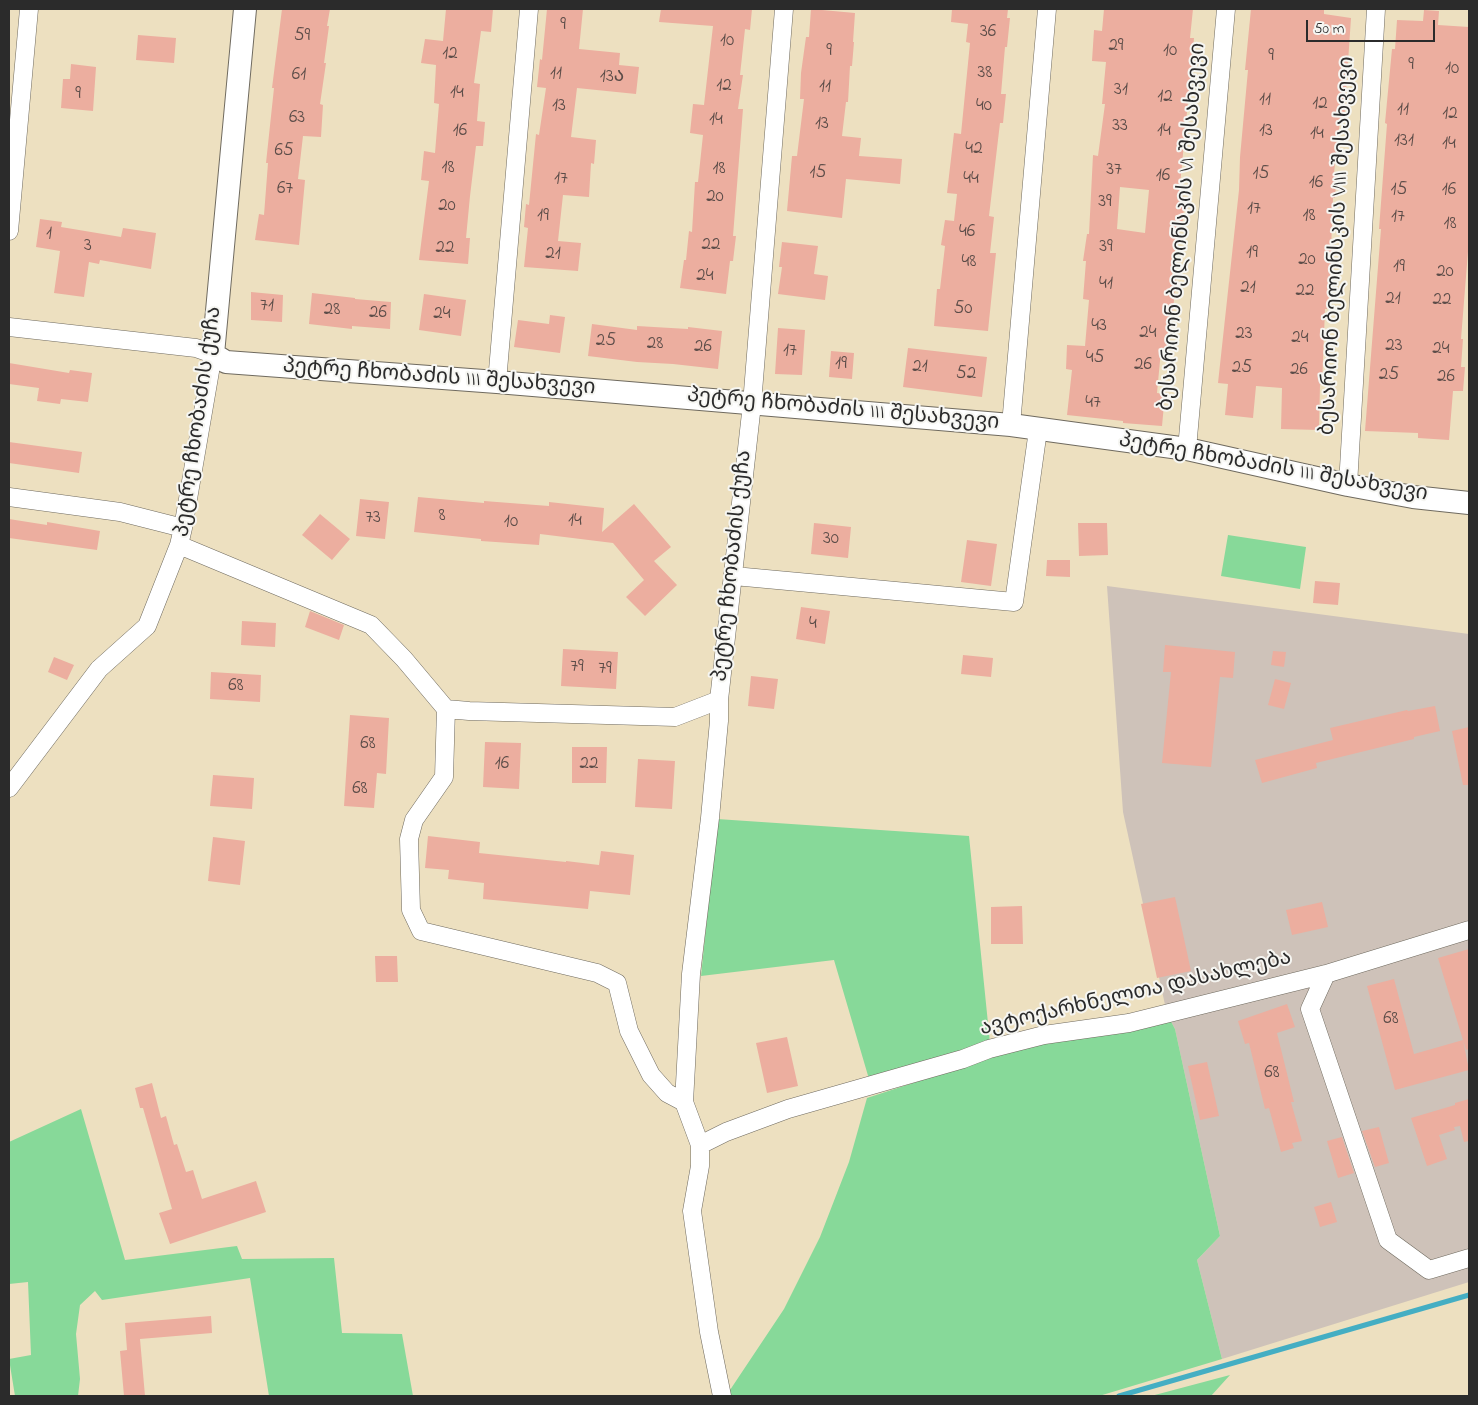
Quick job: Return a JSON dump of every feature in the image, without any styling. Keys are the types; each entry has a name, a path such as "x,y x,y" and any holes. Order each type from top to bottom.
{"street":[{"path":"9,231 29,9"},
{"name":"პეტრე ჩხობაძის ქუჩა","path":"245,9 213,354 181,536 370,625 404,659 446,709 676,717 719,700 752,404 784,9"},
{"path":"497,382 529,9"},
{"path":"1010,426 1047,9"},
{"name":"ბესარიონ ბელინსკის VI შესახვევი","path":"1187,449 1226,9"},
{"name":"ბესარიონ ბელინსკის VIII შესახვევი","path":"1348,485 1376,9"},
{"path":"9,327 196,348 213,354"},
{"name":"პეტრე ჩხობაძის III შესახვევი","path":"213,354 226,362 497,382 1010,426 1187,449 1348,485 1413,497 1469,503"},
{"path":"734,576 1014,602 1038,430"},
{"path":"9,497 120,512 181,536 147,626 99,669 9,788"},
{"path":"719,700 712,798 692,974 684,1102 700,1145 700,1166 692,1211 709,1332 722,1396"},
{"path":"446,709 444,777 414,820 409,839 411,910 421,931 596,973 617,982 629,1031 652,1075 667,1092 684,1102"},
{"name":"ავტოქარხნელთა დასახლება","path":"700,1145 726,1132 788,1109 963,1059 989,1049 1044,1034 1129,1023 1326,974 1469,930"},
{"path":"1326,974 1310,1009 1388,1240 1429,1270 1469,1258"}],"shaded area":[{"path":"1107,586 1469,634 1469,1282 1222,1359 1197,1260 1220,1236 1175,1029 1167,1014 1123,812"}],"green space":[{"path":"1228,535 1306,547 1300,589 1221,576"},
{"path":"717,819 969,836 990,1043 869,1079 834,960 701,976"},
{"path":"1167,1014 1175,1029 1220,1236 1197,1260 1222,1359 1099,1396 726,1396 784,1309 820,1237 849,1162 867,1098 974,1063 994,1054"},
{"path":"81,1109 125,1260 237,1246 242,1259 334,1258 342,1333 402,1334 413,1396 269,1396 250,1278 102,1300 95,1291 80,1305 76,1334 80,1379 78,1396 15,1396 9,1359 31,1355 28,1282 9,1284 9,1142"},
{"path":"1230,1375 1211,1396 1151,1396"}],"building":[{"path":"282,9 330,9 324,63 326,63 320,104 323,105 321,137 303,136 298,179 305,180 299,245 255,240 259,214 264,215 268,163 266,163 274,88 272,88"},
{"path":"446,9 493,9 491,32 481,31 474,83 480,84 477,121 485,122 483,146 476,146 470,196 466,238 470,238 468,264 419,260 429,181 421,180 424,151 435,153 439,104 434,103 436,65 421,63 425,39 443,41"},
{"path":"547,9 583,9 579,49 620,53 619,65 639,67 636,94 577,88 571,137 596,140 594,164 591,163 589,197 563,195 558,241 581,243 578,271 524,267 528,228 524,227 526,204 529,205 536,134 539,135 546,88 537,87 540,59 542,60"},
{"path":"661,9 752,9 750,30 745,29 740,75 743,75 738,109 743,109 733,236 736,236 733,261 730,261 726,294 680,288 684,260 686,260 689,231 692,232 695,182 698,182 703,135 690,133 693,104 704,105 713,26 659,22"},
{"path":"811,9 855,13 852,66 850,66 848,102 846,102 842,136 861,138 859,156 902,159 900,184 846,179 842,218 787,211 792,156 797,156 804,99 800,99 801,73 806,37 809,37"},
{"path":"952,9 1008,9 1007,18 1010,18 1007,47 1005,47 1001,94 1006,94 1003,123 1000,123 989,216 994,217 990,253 996,253 988,331 934,326 937,289 940,289 945,246 941,245 945,220 954,221 957,194 947,193 954,133 961,134 970,43 966,42 968,24 951,22"},
{"path":"1104,9 1193,9 1190,38 1194,38 1179,196 1185,197 1182,228 1178,227 1172,276 1176,277 1173,311 1170,311 1167,350 1161,350 1157,393 1165,394 1162,426 1123,423 1123,421 1067,415 1072,370 1066,369 1067,345 1085,346 1089,300 1083,299 1086,261 1083,261 1087,234 1089,234 1093,155 1098,156 1105,104 1102,104 1106,62 1092,61 1094,30 1102,31","holes":["1120,187 1149,190 1145,233 1117,229"]},
{"path":"1251,9 1324,9 1324,14 1351,18 1344,122 1340,121 1334,173 1337,173 1335,198 1333,198 1328,309 1325,309 1319,430 1281,429 1282,388 1256,386 1253,418 1225,415 1228,384 1218,383 1239,190 1248,70 1245,70"},
{"path":"1424,10 1439,11 1438,25 1469,27 1469,239 1461,339 1463,339 1461,367 1465,367 1463,391 1453,391 1449,440 1418,438 1418,433 1365,431 1381,229 1379,229 1387,124 1385,123 1392,49 1395,49 1397,20 1423,21"},
{"path":"138,35 176,38 174,63 136,60"},
{"path":"71,64 96,67 93,111 61,108 63,79 70,79"},
{"path":"40,219 62,222 61,227 121,237 123,228 156,233 151,269 100,260 99,264 89,262 84,297 54,293 60,251 36,247"},
{"path":"782,242 818,246 814,274 828,276 825,300 778,294 782,267 779,267"},
{"path":"251,292 283,295 282,322 251,320"},
{"path":"312,293 391,302 390,329 352,326 352,329 309,324"},
{"path":"424,294 466,300 461,336 419,330"},
{"path":"550,315 565,317 560,353 514,347 518,320 549,324"},
{"path":"592,324 637,330 637,326 688,329 688,327 722,331 718,369 588,356"},
{"path":"778,328 805,330 802,375 775,374"},
{"path":"908,348 987,357 982,397 903,387"},
{"path":"831,351 854,353 852,379 829,377"},
{"path":"9,363 69,373 70,370 92,373 88,402 61,399 60,404 37,401 39,388 9,384"},
{"path":"9,442 82,452 79,473 9,463"},
{"path":"418,497 549,506 549,502 604,508 602,532 634,504 671,547 654,561 677,585 645,616 626,597 644,580 613,543 540,534 539,545 481,541 481,539 414,532"},
{"path":"360,499 389,502 385,539 356,536"},
{"path":"320,514 350,539 332,560 302,535"},
{"path":"9,519 47,525 47,522 100,531 97,550 9,538"},
{"path":"814,523 851,527 848,558 811,554"},
{"path":"1078,523 1107,523 1108,555 1079,556"},
{"path":"967,540 997,544 991,586 961,582"},
{"path":"1047,560 1070,560 1070,577 1046,576"},
{"path":"1315,581 1340,583 1338,605 1313,603"},
{"path":"801,607 830,611 825,644 796,639"},
{"path":"310,611 344,625 339,640 305,627"},
{"path":"242,621 276,623 275,647 241,645"},
{"path":"1165,645 1235,652 1233,678 1220,677 1211,767 1162,763 1171,672 1163,672"},
{"path":"563,649 618,652 616,689 561,686"},
{"path":"1273,651 1286,652 1284,667 1271,665"},
{"path":"963,655 993,658 991,677 961,674"},
{"path":"54,657 74,665 67,680 48,672"},
{"path":"211,672 261,675 260,702 210,699"},
{"path":"751,676 778,679 774,709 748,706"},
{"path":"1275,679 1291,683 1284,709 1268,705"},
{"path":"1435,706 1440,731 1316,763 1317,768 1262,783 1255,760 1333,740 1330,728 1407,710"},
{"path":"350,715 389,718 386,774 377,773 374,808 344,806"},
{"path":"1469,727 1469,785 1463,785 1452,731"},
{"path":"485,742 521,743 519,789 483,787"},
{"path":"572,747 607,747 606,783 572,783"},
{"path":"638,759 675,761 672,809 635,807"},
{"path":"213,775 254,778 252,809 210,806"},
{"path":"428,836 480,842 479,853 566,862 599,865 601,851 634,855 630,895 590,891 588,909 483,899 484,883 448,879 449,870 425,868"},
{"path":"213,837 245,841 240,885 208,881"},
{"path":"1175,897 1191,971 1157,978 1141,904"},
{"path":"1322,902 1328,927 1292,935 1286,910"},
{"path":"1022,906 1023,944 991,944 991,907"},
{"path":"1469,949 1469,1049 1466,1050 1438,958"},
{"path":"375,956 397,956 398,982 376,982"},
{"path":"1394,979 1414,1054 1463,1040 1469,1070 1395,1090 1367,986"},
{"path":"1287,1004 1295,1027 1277,1033 1294,1102 1291,1102 1302,1141 1292,1143 1294,1148 1281,1152 1269,1108 1265,1109 1249,1043 1245,1044 1238,1021"},
{"path":"787,1037 798,1086 767,1093 756,1043"},
{"path":"1207,1062 1219,1116 1200,1120 1188,1066"},
{"path":"152,1083 161,1118 166,1116 174,1145 177,1144 186,1172 193,1170 202,1199 256,1181 266,1212 170,1244 159,1213 172,1209 143,1108 140,1108 135,1088"},
{"path":"1469,1099 1469,1141 1464,1142 1460,1126 1454,1127 1455,1130 1439,1135 1447,1159 1427,1166 1411,1118"},
{"path":"1379,1127 1389,1163 1375,1167 1362,1131"},
{"path":"1342,1137 1354,1173 1338,1178 1327,1141"},
{"path":"1331,1202 1337,1222 1320,1227 1314,1207"},
{"path":"211,1316 212,1333 140,1339 145,1396 124,1396 120,1351 127,1350 125,1323"}],"waterway":[{"path":"1119,1396 1469,1295"}]}
